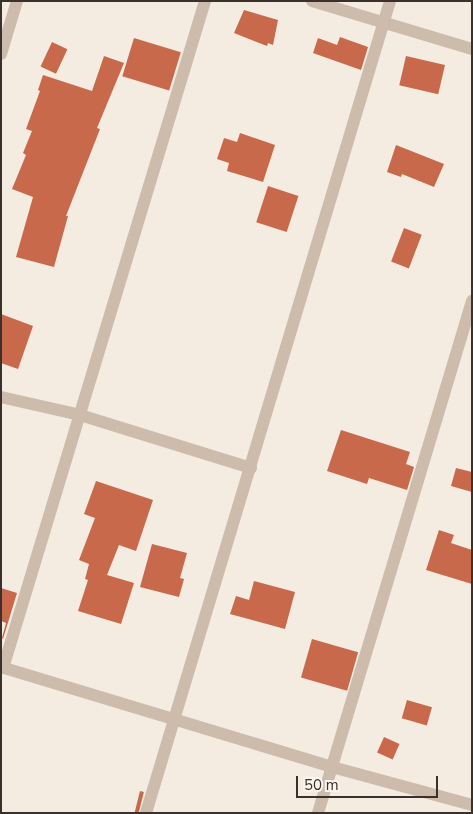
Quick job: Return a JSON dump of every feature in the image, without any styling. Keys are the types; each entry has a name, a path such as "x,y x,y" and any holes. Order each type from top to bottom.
{"street":[{"path":"1,54 17,1"},
{"path":"205,1 2,667 332,767 472,805"},
{"path":"312,1 472,49"},
{"path":"146,813 390,1"},
{"path":"318,813 472,301"},
{"path":"1,396 80,415 251,468"}],"building":[{"path":"244,10 278,20 273,45 268,43 267,46 234,33"},
{"path":"340,37 368,47 361,70 313,53 318,38 337,45"},
{"path":"134,38 181,52 169,91 122,76"},
{"path":"52,42 67,49 56,74 41,66"},
{"path":"104,56 124,63 97,128 100,129 66,216 68,216 54,267 16,257 33,197 12,189 26,155 23,153 32,131 26,129 40,91 38,90 43,75 92,91"},
{"path":"406,56 445,65 438,94 399,85"},
{"path":"240,133 275,145 263,182 227,171 229,163 217,159 224,138 237,142"},
{"path":"396,145 444,164 434,187 402,174 401,177 387,172"},
{"path":"268,186 298,196 287,232 256,222"},
{"path":"404,228 422,235 409,268 391,262"},
{"path":"1,314 33,326 18,369 1,363"},
{"path":"341,430 410,452 406,464 414,467 407,490 369,478 367,484 327,471"},
{"path":"456,468 472,472 472,492 451,486"},
{"path":"96,481 153,500 136,551 119,545 107,575 134,583 121,624 78,611 88,580 85,579 89,564 79,560 95,518 84,514"},
{"path":"439,530 454,535 451,543 472,550 472,584 426,570"},
{"path":"152,544 187,553 180,578 184,579 179,597 140,587"},
{"path":"254,581 295,592 285,629 230,614 236,596 249,600"},
{"path":"1,588 17,593 3,639 6,623 1,621"},
{"path":"312,639 358,652 347,691 301,677"},
{"path":"407,700 432,707 427,725 402,718"},
{"path":"384,737 400,744 393,759 377,753"},
{"path":"140,791 144,792 139,813 135,813"}]}
